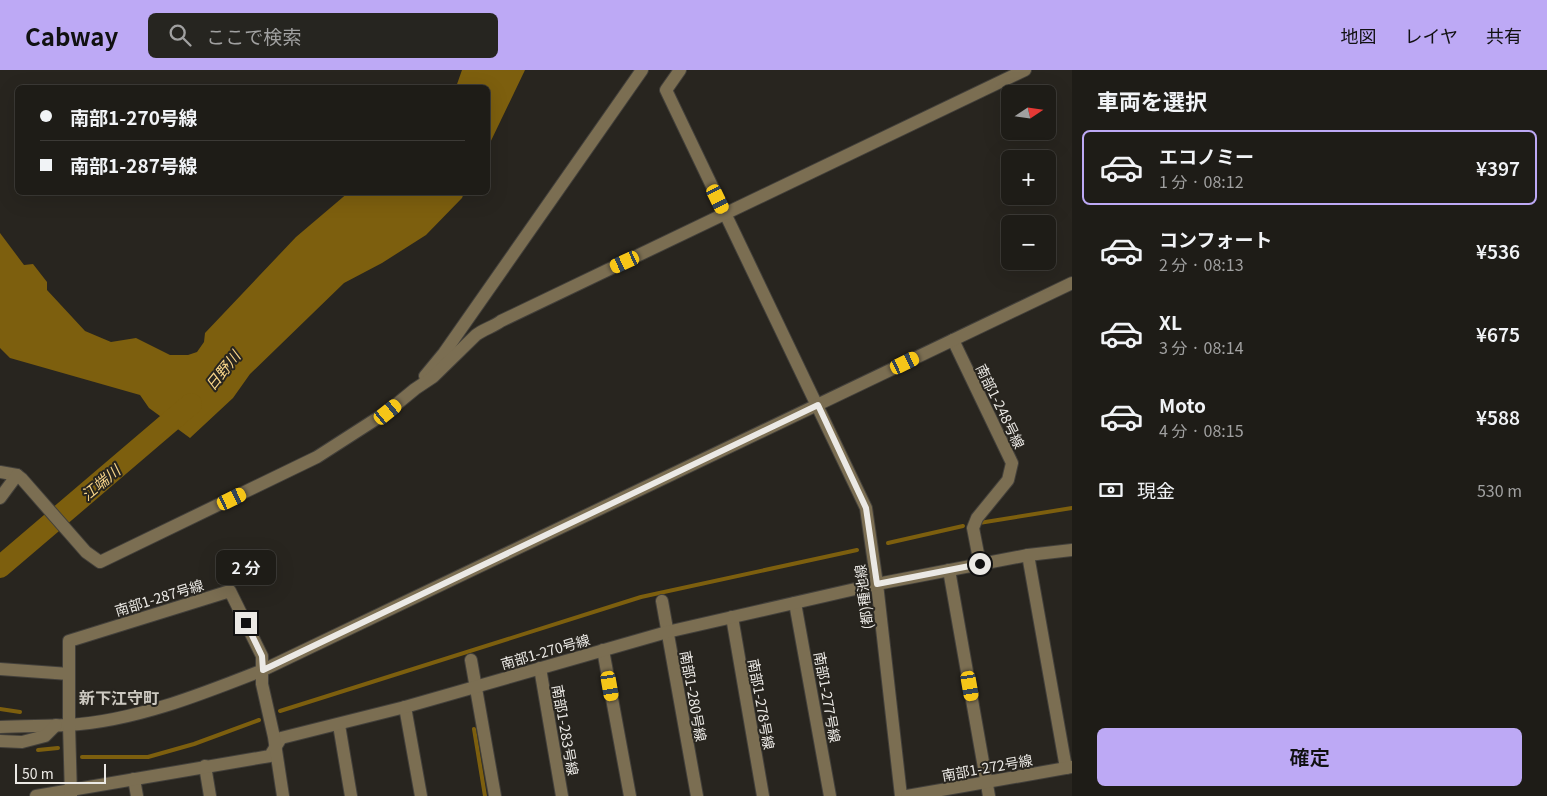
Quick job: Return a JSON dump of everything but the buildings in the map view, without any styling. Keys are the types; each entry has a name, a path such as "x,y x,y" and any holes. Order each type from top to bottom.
{"street":[{"path":"415,389 444,352 642,70"},
{"name":"(都)種池線","path":"680,70 666,90 866,508 877,584 901,796"},
{"path":"0,472 16,475 86,552 100,562 317,457 388,412 415,389 434,378 476,335 484,330 1025,70"},
{"path":"0,727 69,725 120,717 166,706 212,691 263,670 1072,283"},
{"name":"南部1-248号線","path":"953,340 1012,463 1008,480 977,518 972,528 980,564"},
{"path":"0,498 16,475"},
{"name":"南部1-270号線","path":"36,796 71,793 134,779 270,756 281,738 405,707 668,632 877,584 1028,555 1072,550"},
{"path":"1028,555 1069,768"},
{"path":"949,570 989,796"},
{"name":"南部1-287号線","path":"71,793 69,641 230,591 262,656 262,684 283,796"},
{"name":"南部1-280号線","path":"662,601 696,796"},
{"name":"南部1-277号線","path":"795,603 830,796"},
{"name":"南部1-278号線","path":"732,617 763,796"},
{"path":"603,650 630,796"},
{"path":"471,660 495,796"},
{"name":"南部1-283号線","path":"540,668 562,796"},
{"path":"0,669 68,674"},
{"path":"405,707 421,796"},
{"path":"0,741 22,742 45,736 56,725"},
{"path":"339,725 351,796"},
{"path":"205,766 210,796"},
{"name":"南部1-272号線","path":"907,796 1069,768"},
{"path":"134,779 137,796"}],"water":[{"path":"462,70 525,70 490,143 490,85 457,85"},
{"name":"日野川","path":"345,195 463,195 426,235 382,263 344,283 250,374 233,398 190,438 149,408 140,395 10,358 0,348 0,233 24,265 33,264 47,282 47,290 85,331 111,342 136,338 170,355 188,355 197,352 204,342 205,333 296,237"}],"waterway":[{"name":"江端川","path":"0,567 191,404"},
{"path":"979,523 1072,508"},
{"path":"888,543 963,526"},
{"path":"280,711 641,597 857,550"},
{"path":"0,709 20,712"},
{"path":"82,757 148,757 194,744 259,720"},
{"path":"474,729 485,796"},
{"path":"38,750 58,748"}],"district":[{"name":"新下江守町","path":"119,697"}],"route":[{"path":"246,623 262,656 263,670 818,405 866,508 877,584 980,564"}]}
